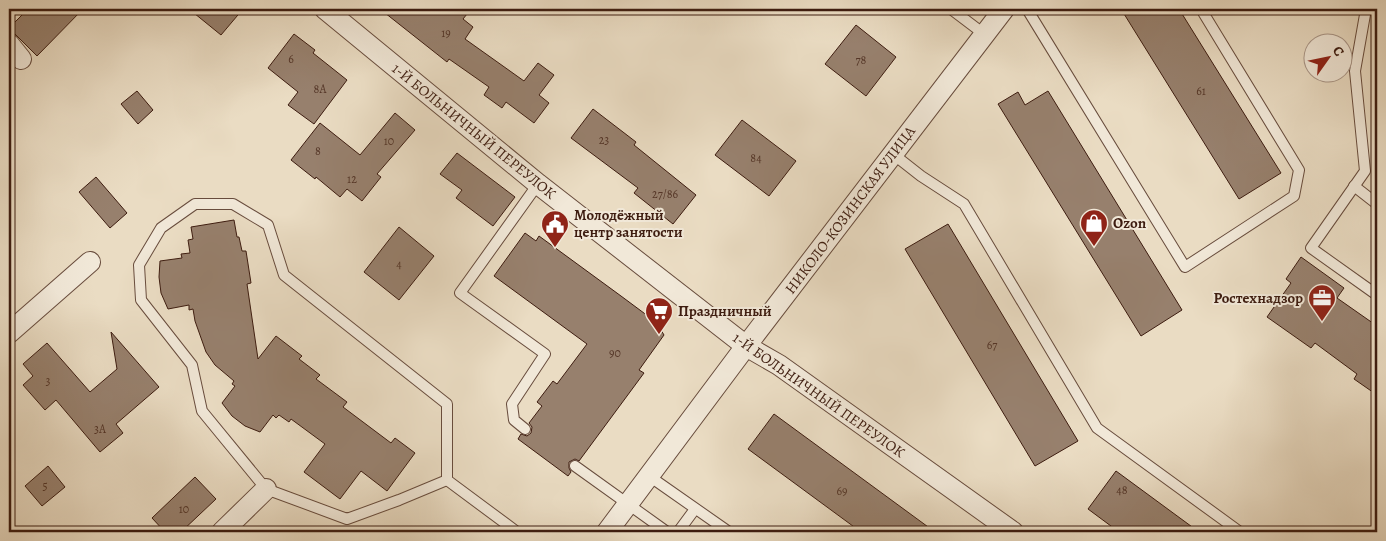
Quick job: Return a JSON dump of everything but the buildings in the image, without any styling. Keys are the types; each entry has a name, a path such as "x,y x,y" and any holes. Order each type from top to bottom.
{"street":[{"name":"1-Й БОЛЬНИЧНЫЙ ПЕРЕУЛОК","path":"325,9 538,184 746,346 779,366 1013,532"},
{"name":"НИКОЛО-КОЗИНСКАЯ УЛИЦА","path":"607,532 746,346 1004,9"},
{"path":"9,44 21,59"},
{"path":"9,333 90,262"},
{"path":"222,532 266,489"}],"lane":[{"path":"951,9 984,34"},
{"path":"1027,9 1185,267 1294,196 1299,170 1201,9"},
{"path":"1366,9 1355,71 1365,171 1311,248 1377,295"},
{"path":"893,154 921,176 964,204 1097,428 1240,532"},
{"path":"525,429 514,420 512,404 545,354 460,293 538,184"},
{"path":"1354,186 1377,204"},
{"path":"195,204 233,204 268,225 284,275 447,404 447,480 346,519 266,489 202,411 192,365 141,300 139,265 161,228 195,204"},
{"path":"575,466 667,532"},
{"path":"649,476 729,532"},
{"path":"447,480 517,532"},
{"path":"678,532 695,509"}],"place":[{"name":"Ozon","path":"1094,247"},
{"name":"Молодёжный центр занятости","path":"555,248"},
{"name":"Ростехнадзор","path":"1322,322"},
{"name":"Праздничный","path":"659,335"}]}
